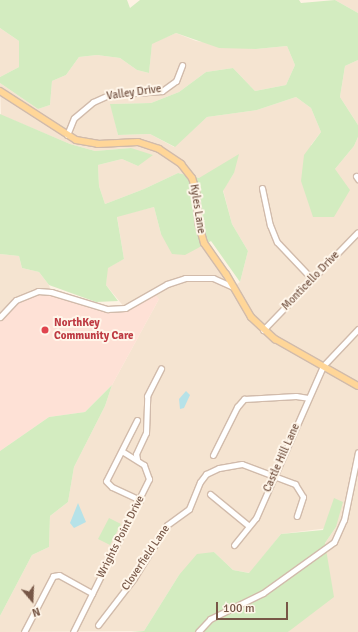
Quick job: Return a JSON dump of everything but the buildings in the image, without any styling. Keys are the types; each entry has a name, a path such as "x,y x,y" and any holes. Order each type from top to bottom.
{"main road":[{"name":"Kyles Lane","path":"0,91 67,135 86,143 142,143 158,149 181,164 192,178 196,190 198,222 204,243 249,314 263,330 358,386"}],"street":[{"name":"Valley Drive","path":"67,135 74,118 93,102 109,95 162,91 176,81 182,65"},
{"path":"262,188 270,225 277,242 312,279"},
{"name":"Monticello Drive","path":"263,330 358,232"},
{"path":"0,316 16,300 38,291 51,292 107,309 125,308 167,284 185,278 213,278 233,287"},
{"name":"Castle Hill Lane","path":"234,545 256,518 323,366 358,329"},
{"path":"137,459 138,450 146,433 147,396 161,368"},
{"path":"213,455 237,407 244,399 296,396 308,398"},
{"path":"137,420 106,480 112,487 140,500"},
{"name":"Wrights Point Drive","path":"73,632 140,500 149,479 146,469 137,459 122,451"},
{"path":"198,632 210,619 263,593 334,542 344,520 358,452"},
{"name":"Cloverfield Lane","path":"98,625 134,578 167,525 189,509 200,482 206,474 219,468 242,464 274,475 300,489 303,496 297,516"},
{"path":"210,494 249,526"},
{"path":"24,632 53,576 59,576 92,593"}],"shaded area":[{"path":"335,0 358,0 358,13"},
{"path":"0,28 19,41 19,67 0,77"},
{"path":"176,33 196,41 256,49 287,46 295,65 286,85 255,91 233,68 206,72 179,92 151,103 111,104 118,135 150,134 174,147 207,117 257,110 296,97 311,108 321,132 311,145 335,169 354,146 358,137 358,632 288,632 297,623 327,561 325,543 336,527 281,534 250,573 233,570 214,552 179,575 144,631 0,632 0,616 32,555 49,547 50,516 68,502 74,467 105,406 112,385 159,299 125,308 106,285 107,268 124,259 117,216 154,207 161,234 204,243 233,287 240,282 248,251 232,224 223,190 234,173 199,178 178,173 144,189 105,204 99,186 98,165 122,159 138,166 131,148 95,151 70,144 1,115 0,83 38,109 50,105 52,81 66,75 79,57 97,55 120,58 137,70 149,73 152,43"},
{"path":"358,60 358,125 340,97 345,66"},
{"path":"0,254 19,256 22,268 39,272 49,285 51,292 0,317"},
{"path":"43,291 98,307 125,308 152,291 159,299 112,385 85,412 49,417 0,451 0,317 16,300"}],"green space":[{"path":"0,0 127,0 130,8 140,0 299,0 301,3 335,0 358,13 358,60 345,66 340,97 358,125 358,137 354,146 335,169 350,190 334,217 313,217 301,181 304,155 321,132 311,108 296,97 257,110 207,117 175,147 150,134 118,135 110,104 151,103 179,92 206,72 233,68 255,91 286,85 295,65 287,46 256,49 219,48 176,33 152,44 149,73 137,70 120,58 97,55 79,57 66,75 52,81 50,105 38,109 0,83 0,77 19,67 19,41 0,28"},
{"path":"0,114 70,144 95,151 131,148 153,155 138,166 122,159 98,165 99,186 105,204 144,189 178,173 199,178 239,154 234,173 223,191 232,224 248,251 240,282 211,241 185,255 172,254 161,234 154,207 117,217 124,259 108,268 106,285 118,301 96,302 49,285 39,272 22,268 19,256 0,254"},
{"path":"112,385 105,406 74,467 68,502 50,516 49,547 32,555 0,616 0,451 49,417 85,412"},
{"path":"334,498 343,502 336,527 325,543 334,597 288,632 131,632 144,631 179,575 197,554 214,552 233,570 249,573 281,534 323,530"},
{"path":"109,518 121,524 110,545 98,539"}],"water":[{"path":"186,391 190,395 184,408 180,409 179,399"},
{"path":"78,503 86,522 74,528 70,523"}],"place":[{"name":"NorthKey Community Care","path":"45,330"}]}
